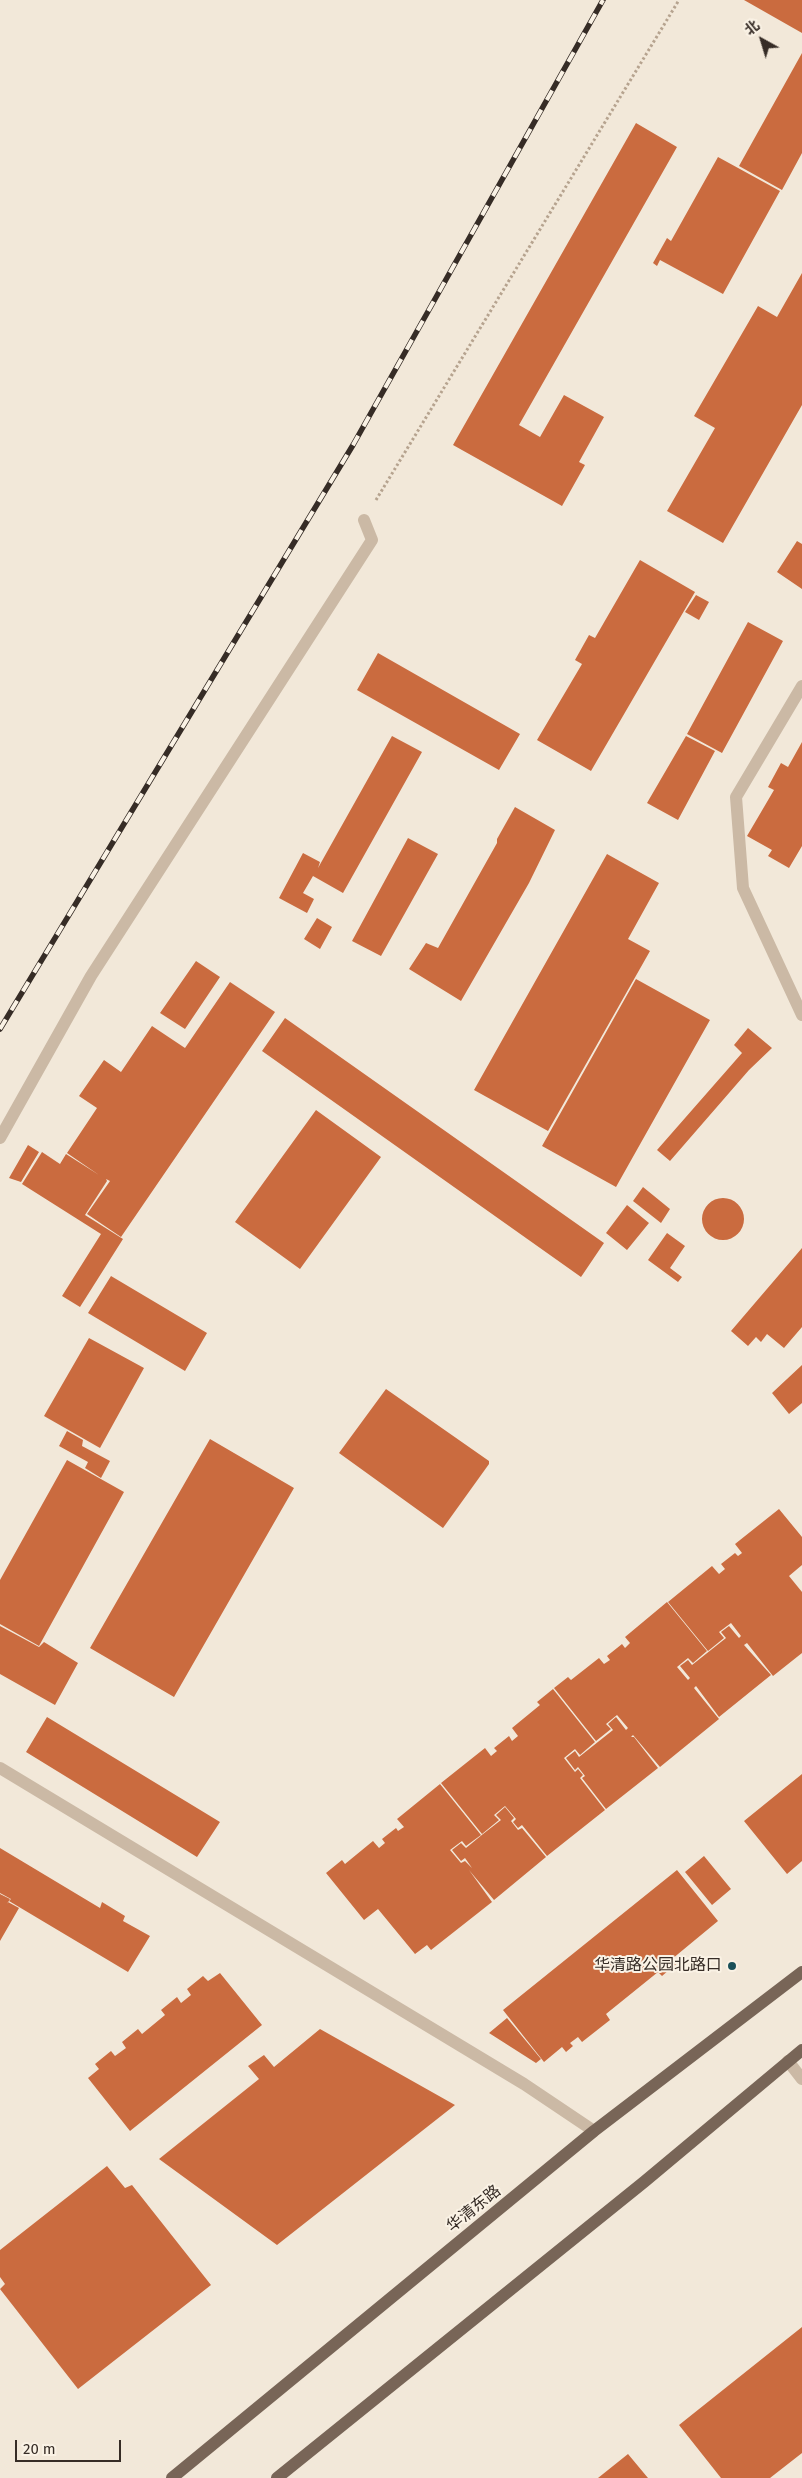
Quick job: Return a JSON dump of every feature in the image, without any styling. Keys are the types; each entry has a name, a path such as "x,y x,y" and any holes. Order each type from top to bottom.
{"main road":[{"name":"华清东路","path":"172,2478 594,2131 802,1972"},
{"path":"277,2478 644,2182 802,2050"}],"street":[{"path":"0,1138 91,976 372,540 364,520"},
{"path":"802,686 736,797 743,888 802,1014"},
{"path":"0,1768 516,2079 594,2131"},
{"path":"788,2061 802,2079"}],"path":[{"path":"364,520 679,0"}],"building":[{"path":"744,0 802,0 802,33"},
{"path":"802,53 802,153 782,190 739,166"},
{"path":"636,123 677,147 519,425 540,437 564,395 604,417 579,462 585,465 562,506 453,445"},
{"path":"718,157 780,191 723,294 660,260 657,266 653,263 667,238 671,241"},
{"path":"802,273 802,405 723,543 667,511 715,428 694,416 758,306 777,317"},
{"path":"797,541 802,544 802,589 777,572"},
{"path":"640,560 695,592 591,771 537,740 582,664 575,660 589,635 595,638"},
{"path":"696,595 709,602 699,620 685,612"},
{"path":"748,622 783,641 722,753 687,734"},
{"path":"378,653 520,734 499,770 357,690"},
{"path":"392,736 422,752 343,893 313,876 303,893 314,899 307,913 279,898 303,853 320,862 318,868"},
{"path":"686,736 715,751 678,820 647,803"},
{"path":"802,742 802,846 789,868 768,856 772,850 747,836 774,790 768,787 781,763 788,767"},
{"path":"515,807 555,830 529,883 461,1001 409,969 426,943 438,948"},
{"path":"408,838 438,854 381,956 352,941"},
{"path":"607,854 659,883 628,939 650,951 548,1131 474,1090"},
{"path":"317,918 332,927 320,949 304,939"},
{"path":"196,961 220,977 185,1029 160,1013"},
{"path":"636,979 710,1020 616,1187 542,1146"},
{"path":"230,982 275,1012 121,1237 87,1214 110,1181 106,1179 107,1181 85,1215 123,1239 80,1307 62,1296 101,1234 22,1184 42,1152 60,1164 66,1154 99,1175 67,1153 97,1108 79,1096 104,1060 121,1072 152,1026 185,1048"},
{"path":"285,1018 604,1243 581,1277 262,1051"},
{"path":"748,1028 772,1048 749,1070 670,1161 657,1150 742,1053 734,1045"},
{"path":"316,1110 381,1157 300,1269 235,1222"},
{"path":"28,1145 39,1152 21,1182 9,1178"},
{"path":"643,1187 670,1209 661,1223 633,1201"},
{"path":"719,1198 727,1198 738,1204 744,1219 738,1234 727,1240 719,1240 708,1234 702,1223 702,1215 708,1204"},
{"path":"627,1205 649,1223 627,1250 606,1233"},
{"path":"667,1233 685,1246 670,1268 682,1277 678,1282 648,1260"},
{"path":"802,1248 802,1327 784,1348 767,1334 761,1342 756,1337 748,1346 731,1331"},
{"path":"111,1276 207,1333 185,1371 88,1313"},
{"path":"89,1338 144,1368 100,1448 44,1416"},
{"path":"802,1365 802,1403 789,1414 772,1393"},
{"path":"386,1389 489,1461 489,1464 443,1528 339,1453"},
{"path":"67,1431 83,1440 82,1446 110,1461 101,1478 85,1468 88,1462 59,1446"},
{"path":"210,1439 294,1488 174,1697 90,1648"},
{"path":"67,1460 124,1492 39,1646 0,1624 0,1580"},
{"path":"779,1509 802,1537 802,1565 789,1576 802,1592 802,1653 773,1676 747,1643 744,1645 771,1675 719,1717 696,1686 694,1688 719,1719 660,1767 633,1735 631,1737 634,1737 658,1768 606,1809 582,1778 585,1776 578,1767 575,1770 566,1758 575,1751 579,1757 613,1730 608,1724 616,1717 626,1730 628,1728 617,1715 606,1724 611,1729 596,1741 554,1688 568,1677 571,1680 599,1658 604,1664 610,1660 607,1656 622,1644 625,1648 630,1643 625,1637 667,1602 707,1651 693,1663 688,1658 677,1667 688,1680 690,1678 680,1666 688,1660 692,1665 726,1638 721,1632 729,1626 739,1638 741,1636 731,1623 719,1632 724,1638 708,1651 668,1602 712,1566 719,1574 725,1569 721,1564 735,1553 738,1556 742,1553 735,1544"},
{"path":"0,1626 39,1647 44,1642 78,1663 55,1705 0,1674"},
{"path":"553,1689 595,1742 580,1755 575,1749 564,1758 575,1772 578,1769 583,1775 580,1778 605,1810 547,1856 522,1825 518,1828 513,1822 516,1819 505,1806 494,1815 499,1820 482,1834 441,1783 485,1748 491,1756 497,1751 494,1748 509,1736 512,1741 518,1736 512,1728 540,1705 537,1702"},
{"path":"47,1717 220,1822 197,1857 26,1752"},
{"path":"802,1774 802,1861 787,1874 744,1821"},
{"path":"440,1784 481,1835 466,1846 462,1841 450,1850 461,1863 465,1861 472,1868 465,1858 461,1861 452,1850 461,1843 466,1848 501,1820 496,1815 505,1807 514,1818 511,1821 518,1830 522,1828 546,1857 494,1900 469,1870 492,1902 431,1950 427,1945 415,1954 378,1909 364,1920 326,1873 342,1860 345,1864 373,1841 379,1848 385,1843 382,1839 396,1828 398,1831 404,1827 397,1819"},
{"path":"0,1848 100,1908 102,1902 125,1916 123,1921 150,1936 128,1972 9,1901 11,1899 0,1893"},
{"path":"704,1856 731,1889 712,1905 685,1872"},
{"path":"677,1870 718,1921 672,1959 676,1964 662,1976 658,1972 606,2014 610,2020 582,2042 578,2037 570,2043 573,2046 566,2052 562,2047 544,2062 503,2010"},
{"path":"0,1894 10,1899 8,1902 19,1908 0,1941"},
{"path":"220,1973 262,2025 130,2131 88,2078 99,2069 95,2064 111,2051 115,2056 126,2048 122,2042 138,2029 142,2034 165,2015 161,2010 177,1997 181,2003 191,1995 187,1989 203,1976 208,1981"},
{"path":"507,2018 541,2059 536,2063 489,2033"},
{"path":"320,2029 455,2105 277,2245 159,2159 259,2079 248,2066 264,2055 274,2067"},
{"path":"107,2166 125,2188 132,2185 211,2285 78,2389 0,2289 5,2284 0,2277 0,2250"},
{"path":"802,2327 802,2453 770,2478 721,2478 679,2425"},
{"path":"628,2454 648,2478 598,2478"}],"railway":[{"path":"0,1029 353,445 603,0"}],"place":[{"name":"华清路公园北路口","path":"732,1966"}]}
